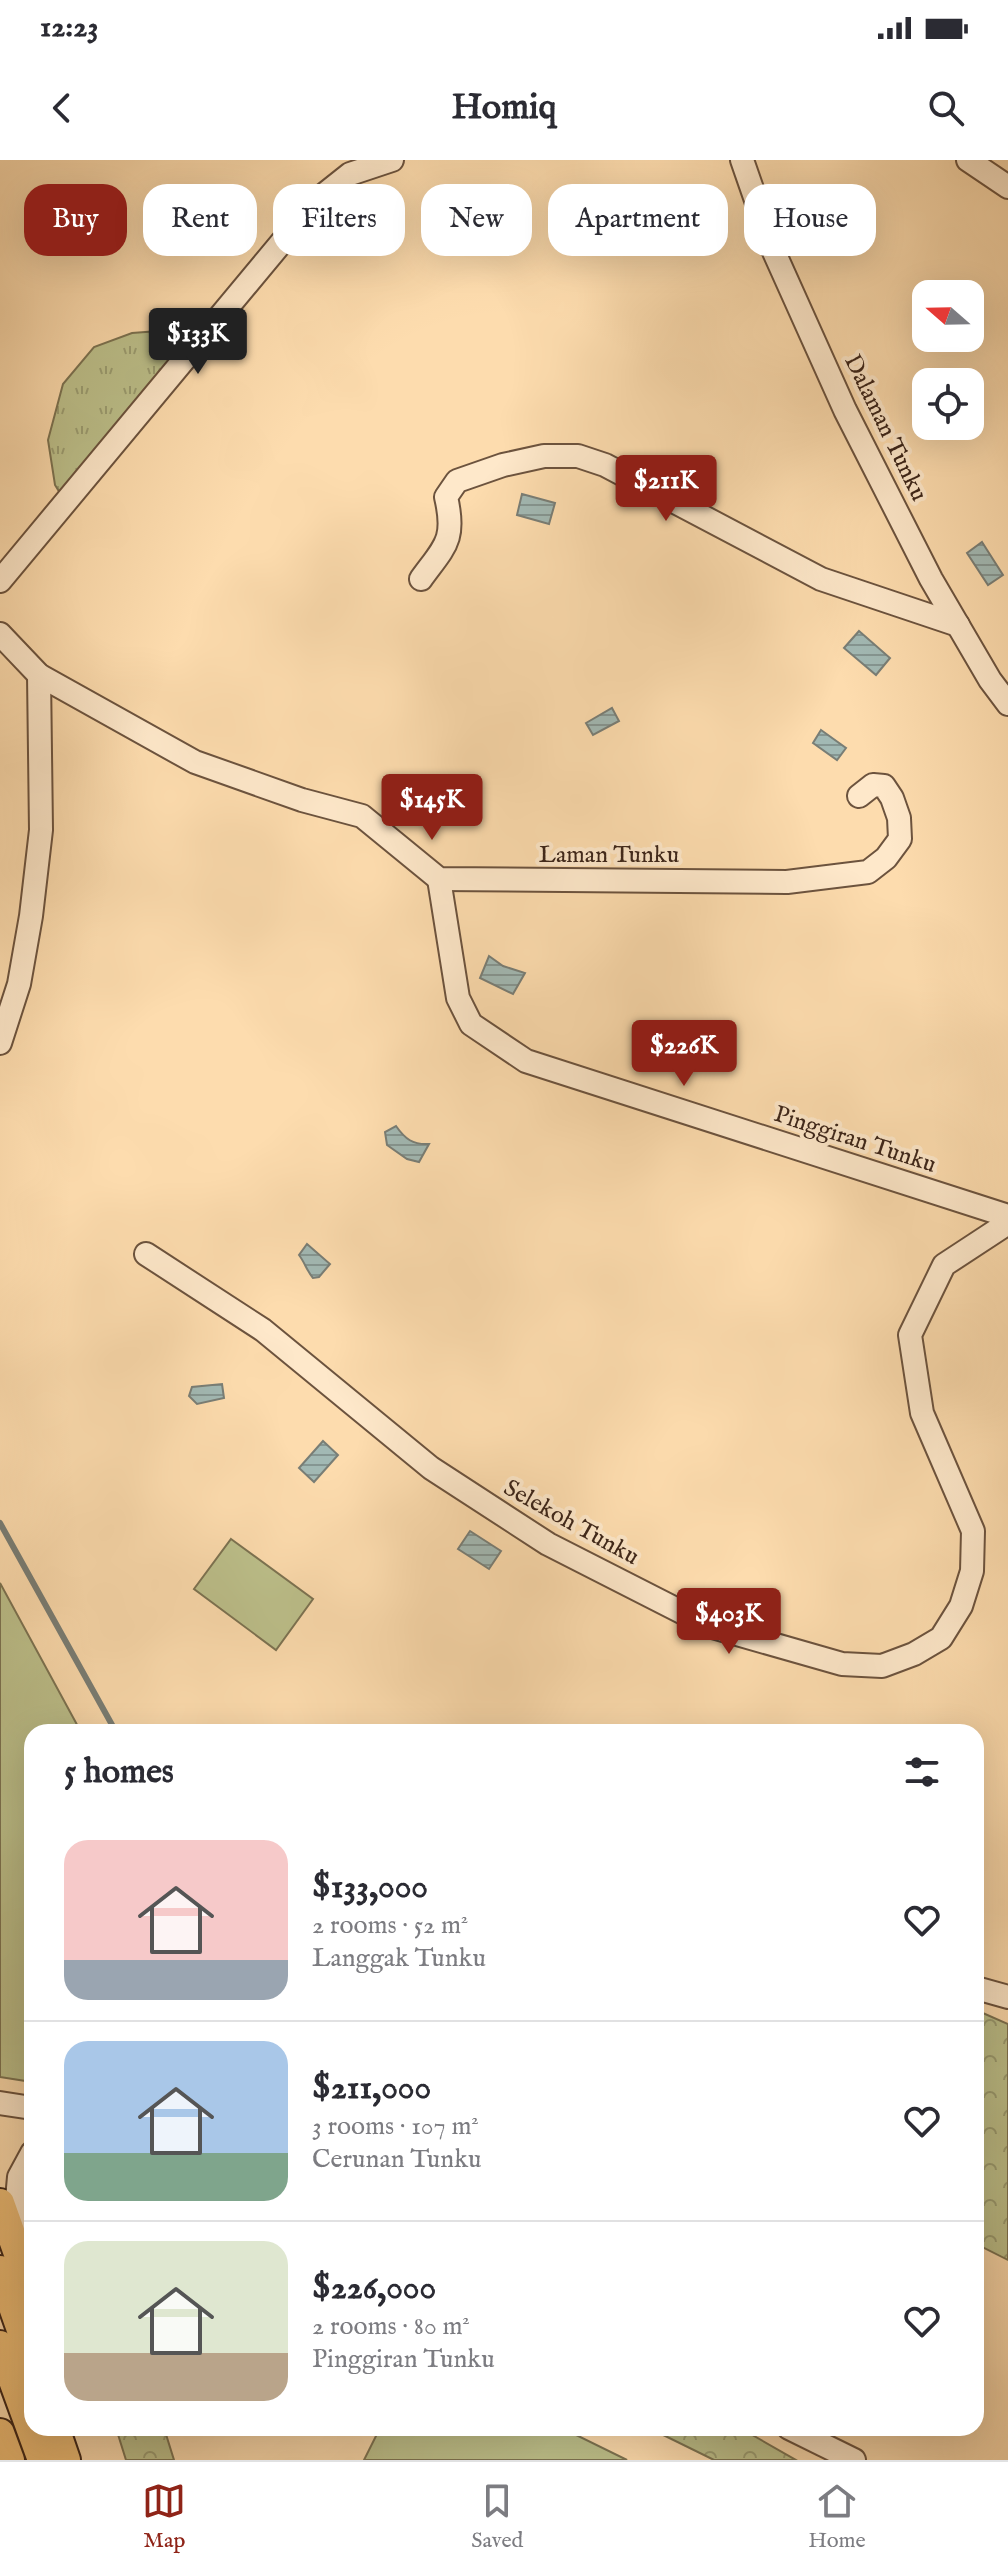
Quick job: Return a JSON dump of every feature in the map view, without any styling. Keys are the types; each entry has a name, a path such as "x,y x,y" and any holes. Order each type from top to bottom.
{"main road":[{"path":"0,2203 14,2238 10,2283 24,2333"},
{"path":"0,2345 24,2411"},
{"path":"0,2433 10,2460"},
{"path":"33,2436 42,2460"},
{"path":"58,2436 66,2460"},
{"path":"78,2436 85,2460"}],"street":[{"path":"0,581 316,201 350,174 392,160"},
{"name":"Dalaman Tunku","path":"742,160 774,252 845,410 931,579 1008,704"},
{"path":"968,160 1008,187"},
{"path":"421,579 445,546 451,531 446,497 457,481 544,456 578,456 605,465 821,579 958,625"},
{"path":"0,634 39,675 195,762 302,800 362,816 439,879"},
{"path":"0,1043 19,984 39,845 39,675"},
{"name":"Laman Tunku","path":"439,879 787,882 868,872 886,858 900,839 899,818 884,786 873,785 859,796"},
{"name":"Pinggiran Tunku","path":"439,879 458,998 471,1024 526,1061 1008,1216"},
{"name":"Selekoh Tunku","path":"146,1254 263,1330 431,1468 548,1544 709,1626 842,1664 882,1666 914,1654 941,1638 961,1606 972,1571 973,1531 922,1413 910,1335 944,1265 1008,1223"},
{"path":"984,1990 1008,1997"},
{"path":"0,2103 24,2107"},
{"path":"14,2238 19,2177 24,2168"},
{"path":"805,2436 854,2460"}],"green space":[{"path":"187,320 196,329 63,498 55,485 48,440 63,384 94,347 132,333 172,330"},
{"path":"231,1539 313,1599 276,1650 194,1589"},
{"path":"0,1583 77,1724 24,1724 24,2081 0,2077"},
{"path":"984,2014 1008,2024 1008,2260 984,2248"},
{"path":"118,2436 166,2436 174,2460 126,2460"},
{"path":"376,2436 578,2436 627,2460 364,2460"},
{"path":"665,2436 754,2436 796,2460 714,2460"}],"water":[{"path":"522,494 555,503 549,524 517,515"},
{"path":"982,542 1003,575 988,585 967,553"},
{"path":"859,631 890,658 876,675 844,648"},
{"path":"612,708 619,721 593,735 586,723"},
{"path":"821,730 846,748 837,760 813,743"},
{"path":"489,956 503,966 525,973 513,994 480,978"},
{"path":"396,1126 410,1140 429,1144 419,1162 407,1159 387,1145 385,1132"},
{"path":"307,1244 330,1264 319,1277 313,1278 299,1255"},
{"path":"222,1384 224,1398 197,1404 189,1396 192,1387"},
{"path":"323,1441 338,1455 314,1482 299,1468"},
{"path":"470,1531 501,1551 489,1569 458,1549"}],"waterway":[{"path":"0,1523 112,1724"}]}
